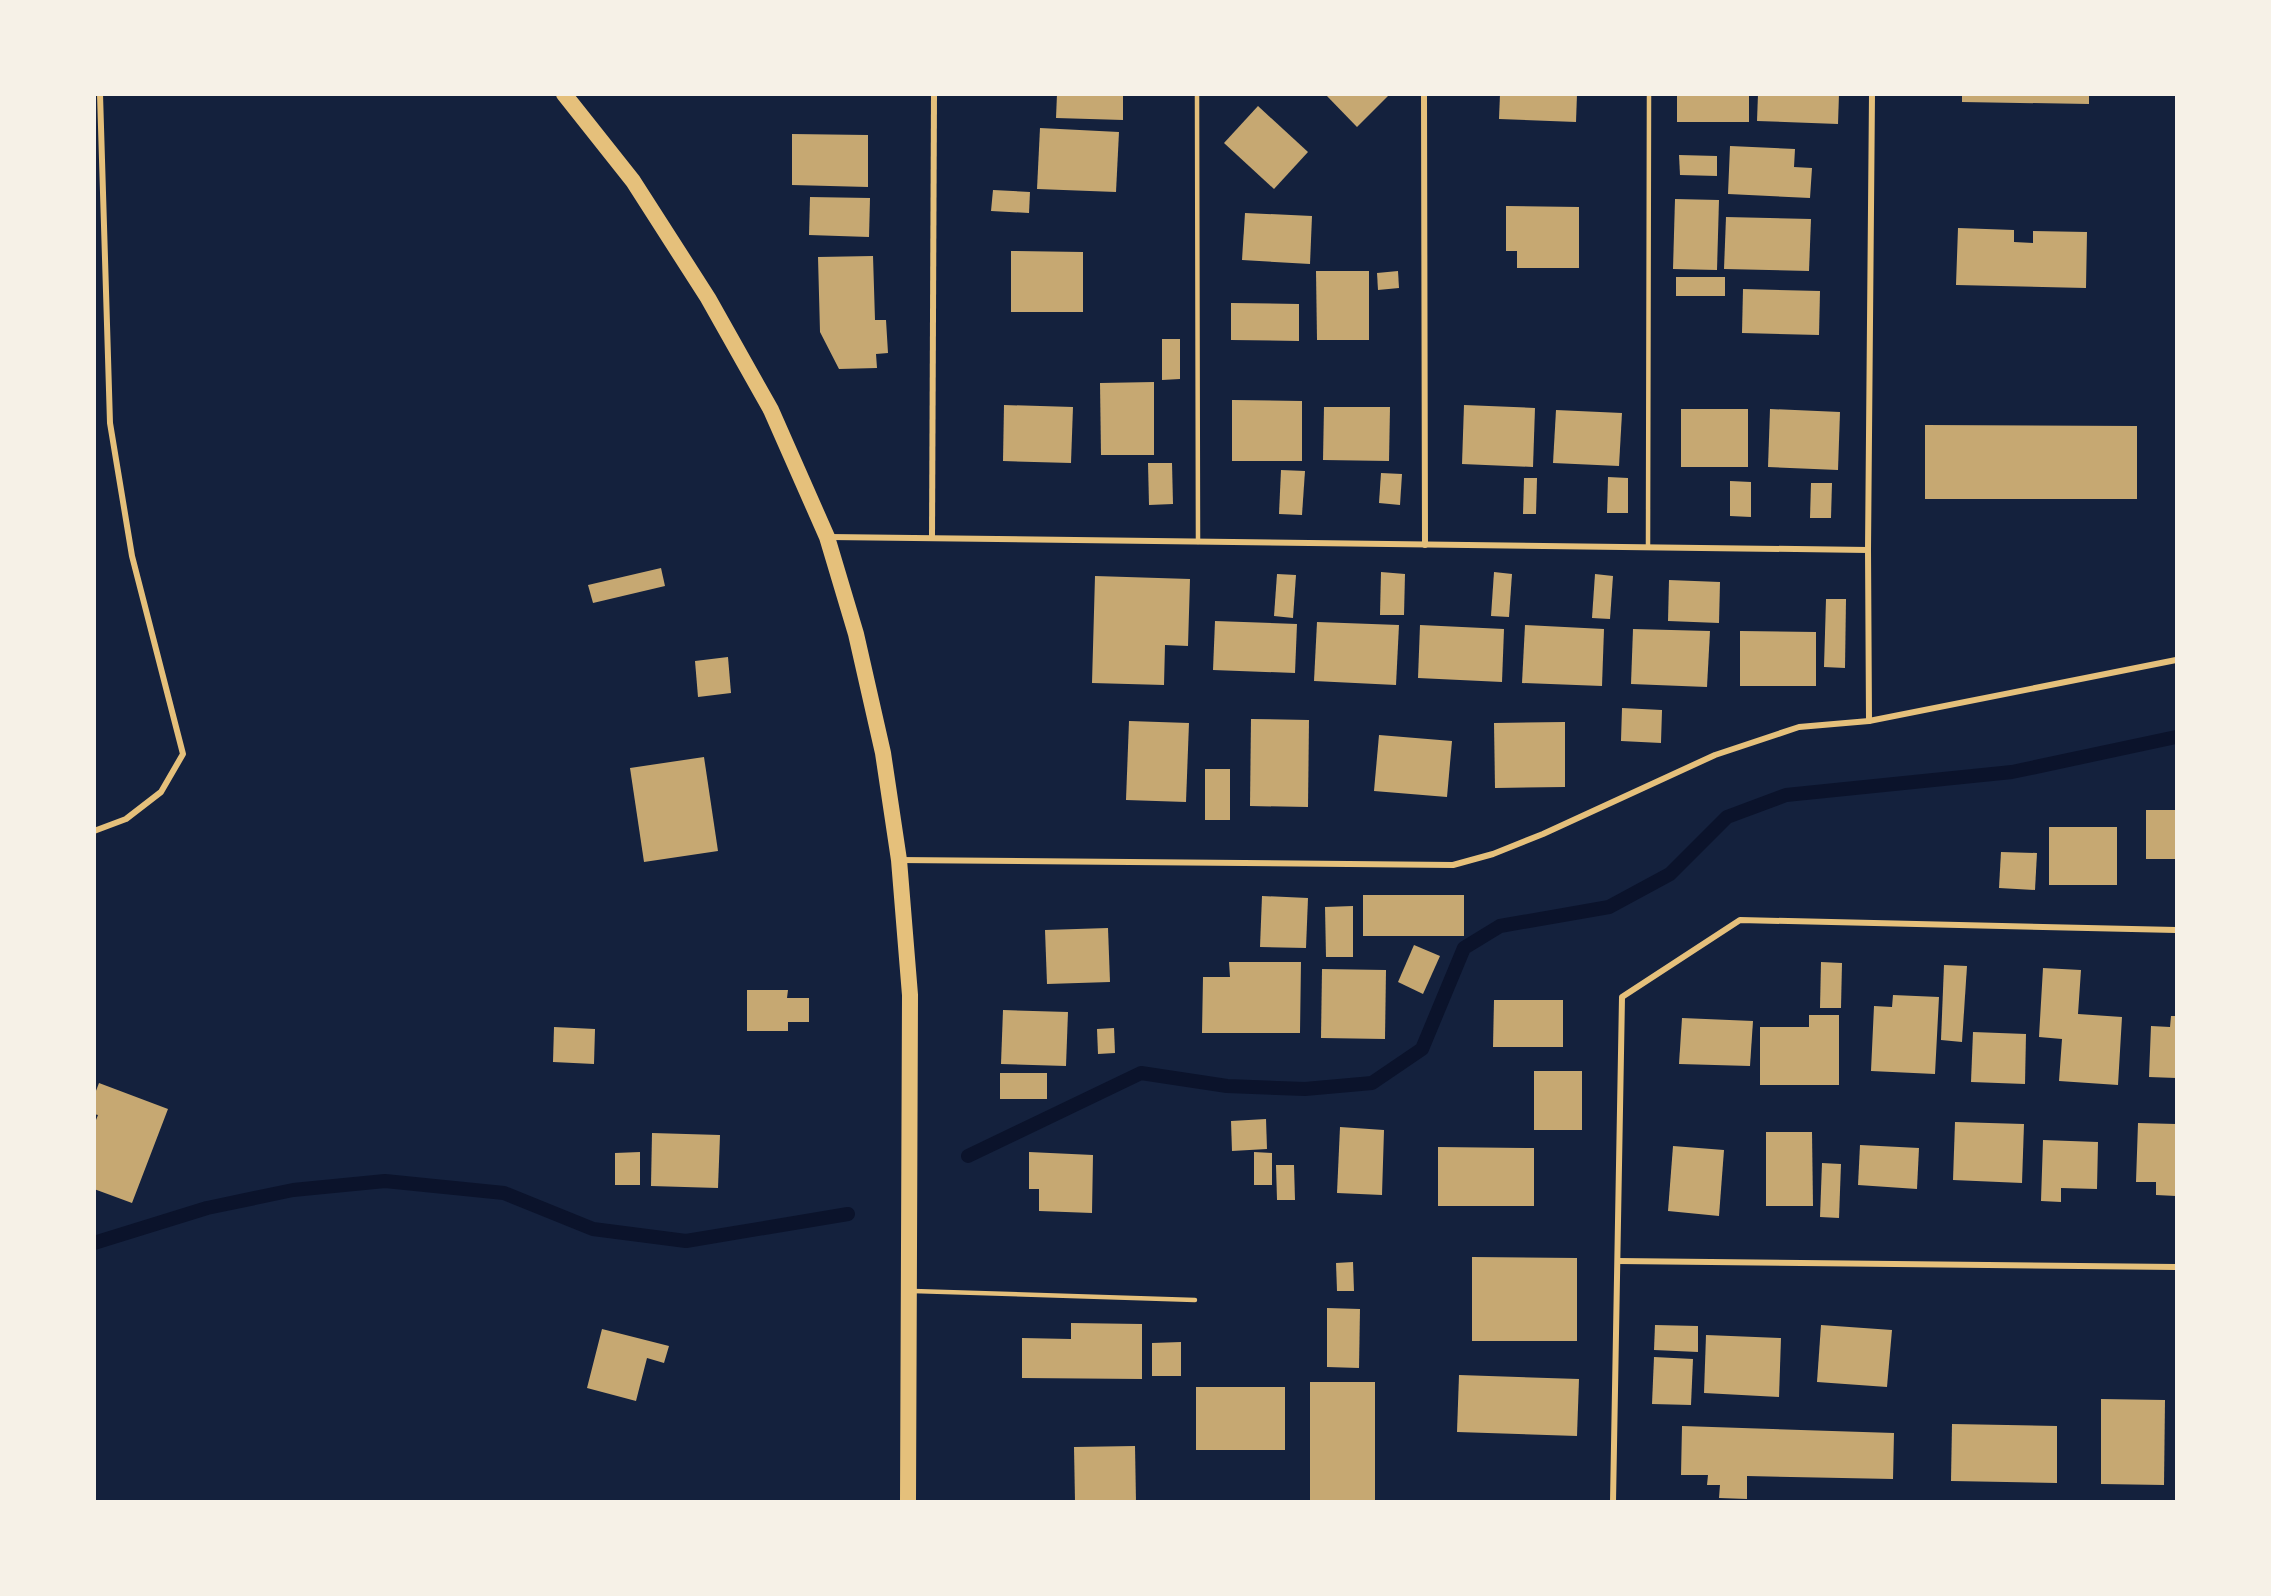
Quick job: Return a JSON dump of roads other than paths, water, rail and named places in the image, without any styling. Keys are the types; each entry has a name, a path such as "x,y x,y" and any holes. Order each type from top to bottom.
{"highway":[{"path":"564,94 633,181 708,298 771,410 826,537 856,634 883,753 899,860 910,996 908,1502"}],"street":[{"path":"94,831 126,819 161,792 183,754 132,556 110,423 100,94"},
{"path":"932,538 934,94"},
{"path":"1424,94 1425,544"},
{"path":"1869,721 1868,550 1872,94"},
{"path":"826,537 1868,550"},
{"path":"899,860 1453,865 1492,854 1543,834 1715,755 1799,727 1869,721 2176,660"},
{"path":"1613,1502 1622,997 1740,920 2176,930"},
{"path":"1618,1261 2176,1267"}],"lane":[{"path":"1197,94 1197,542"},
{"path":"1647,547 1649,94"},
{"path":"908,1290 1195,1300"}],"waterway":[{"path":"968,1156 1141,1073 1227,1086 1305,1089 1372,1083 1422,1049 1464,948 1500,926 1609,907 1670,874 1727,817 1786,795 2012,772 2176,737"},
{"path":"94,1243 207,1208 293,1190 385,1181 504,1193 593,1229 686,1241 848,1214"}]}
